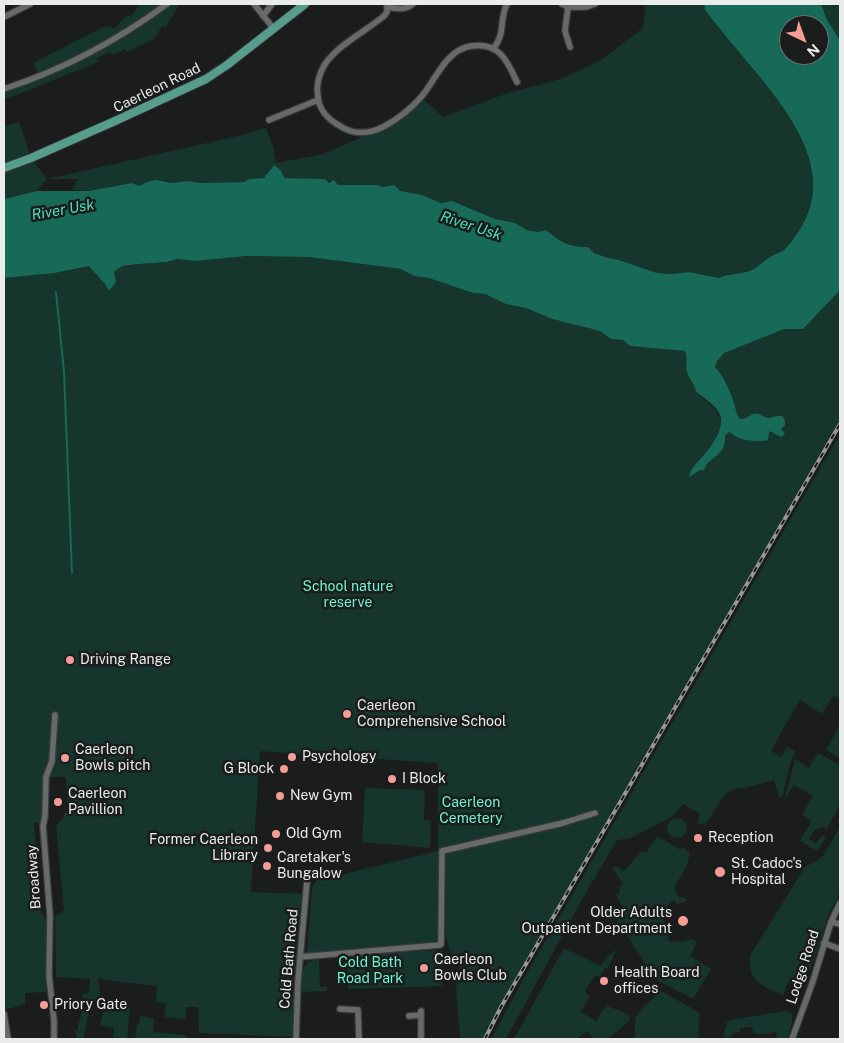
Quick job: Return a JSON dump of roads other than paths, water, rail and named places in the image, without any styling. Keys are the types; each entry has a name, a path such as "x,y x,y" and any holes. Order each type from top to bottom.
{"main road":[{"name":"Caerleon Road","path":"4,168 116,121 206,79 305,4"}],"street":[{"path":"4,17 30,4"},
{"path":"4,88 38,77 68,63 123,34 167,4"},
{"path":"254,4 274,29"},
{"path":"263,16 272,4"},
{"path":"414,4 405,8 388,6 384,16 341,48 325,64 318,84 318,100 329,119 345,130 360,133 376,130 396,120 422,97 448,59 454,52 460,49 476,46 494,48 506,60 517,82"},
{"path":"494,48 499,42 503,28 503,11 507,4"},
{"path":"570,46 566,35 565,5 586,7 595,4"},
{"path":"557,36 566,35"},
{"path":"269,120 318,100"},
{"name":"Broadway","path":"54,1039 54,1020 49,976 50,917 43,826 46,816 46,777 52,761 55,714"},
{"path":"300,957 440,945 442,851 563,824 595,813"},
{"name":"Cold Bath Road","path":"296,1039 300,957 306,910 307,881"},
{"name":"Lodge Road","path":"792,1039 813,981 831,922 840,903"},
{"path":"831,922 840,924"},
{"path":"824,943 840,950"},
{"path":"340,1009 358,1010 359,1039"},
{"path":"409,1016 421,1013 421,1039"},
{"path":"4,1014 8,1039"}],"water":[{"name":"River Usk","path":"704,4 821,4 825,15 779,15 779,65 829,65 829,23 840,40 840,290 803,329 784,329 724,353 717,361 715,367 728,387 740,419 753,414 760,414 769,418 782,416 785,420 785,425 781,429 785,434 781,437 770,431 768,440 758,441 742,439 729,432 725,435 725,442 721,452 706,465 704,470 700,470 689,477 693,467 708,451 715,440 720,429 721,418 715,407 696,392 687,372 685,351 630,346 623,340 611,339 600,331 552,319 526,308 506,304 485,294 473,293 429,278 414,276 401,269 309,257 247,256 195,261 177,259 167,262 122,266 114,272 116,282 109,291 89,266 55,273 4,278 4,199 37,191 88,191 132,183 139,186 156,180 173,183 189,181 201,183 245,182 249,179 264,178 274,165 281,171 284,178 325,179 329,183 334,180 338,185 378,185 382,187 394,185 401,191 422,195 441,203 452,201 495,219 515,223 527,230 538,232 546,230 565,243 588,247 594,253 657,273 689,272 719,278 750,271 784,250 796,235 802,226 811,202 813,179 808,155 798,132 785,110 705,10"}],"waterway":[{"path":"56,292 64,372 72,573"}],"railway":[{"path":"485,1039 501,1007 840,424"}],"place":[{"name":"Driving Range","path":"70,660"},
{"name":"Caerleon Comprehensive School","path":"347,714"},
{"name":"Psychology","path":"292,757"},
{"name":"Caerleon Bowls pitch","path":"65,758"},
{"name":"G Block","path":"284,769"},
{"name":"I Block","path":"392,779"},
{"name":"New Gym","path":"280,796"},
{"name":"Caerleon Pavillion","path":"58,802"},
{"name":"Old Gym","path":"276,834"},
{"name":"Reception","path":"698,838"},
{"name":"Former Caerleon Library","path":"268,848"},
{"name":"Caretaker's Bungalow","path":"267,866"},
{"name":"St. Cadoc's Hospital","path":"720,872"},
{"name":"Older Adults Outpatient Department","path":"683,921"},
{"name":"Caerleon Bowls Club","path":"424,968"},
{"name":"Health Board offices","path":"604,981"},
{"name":"Priory Gate","path":"44,1005"}],"park label":[{"name":"School nature reserve","path":"348,596"},
{"name":"Caerleon Cemetery","path":"471,812"},
{"name":"Cold Bath Road Park","path":"370,972"}]}
